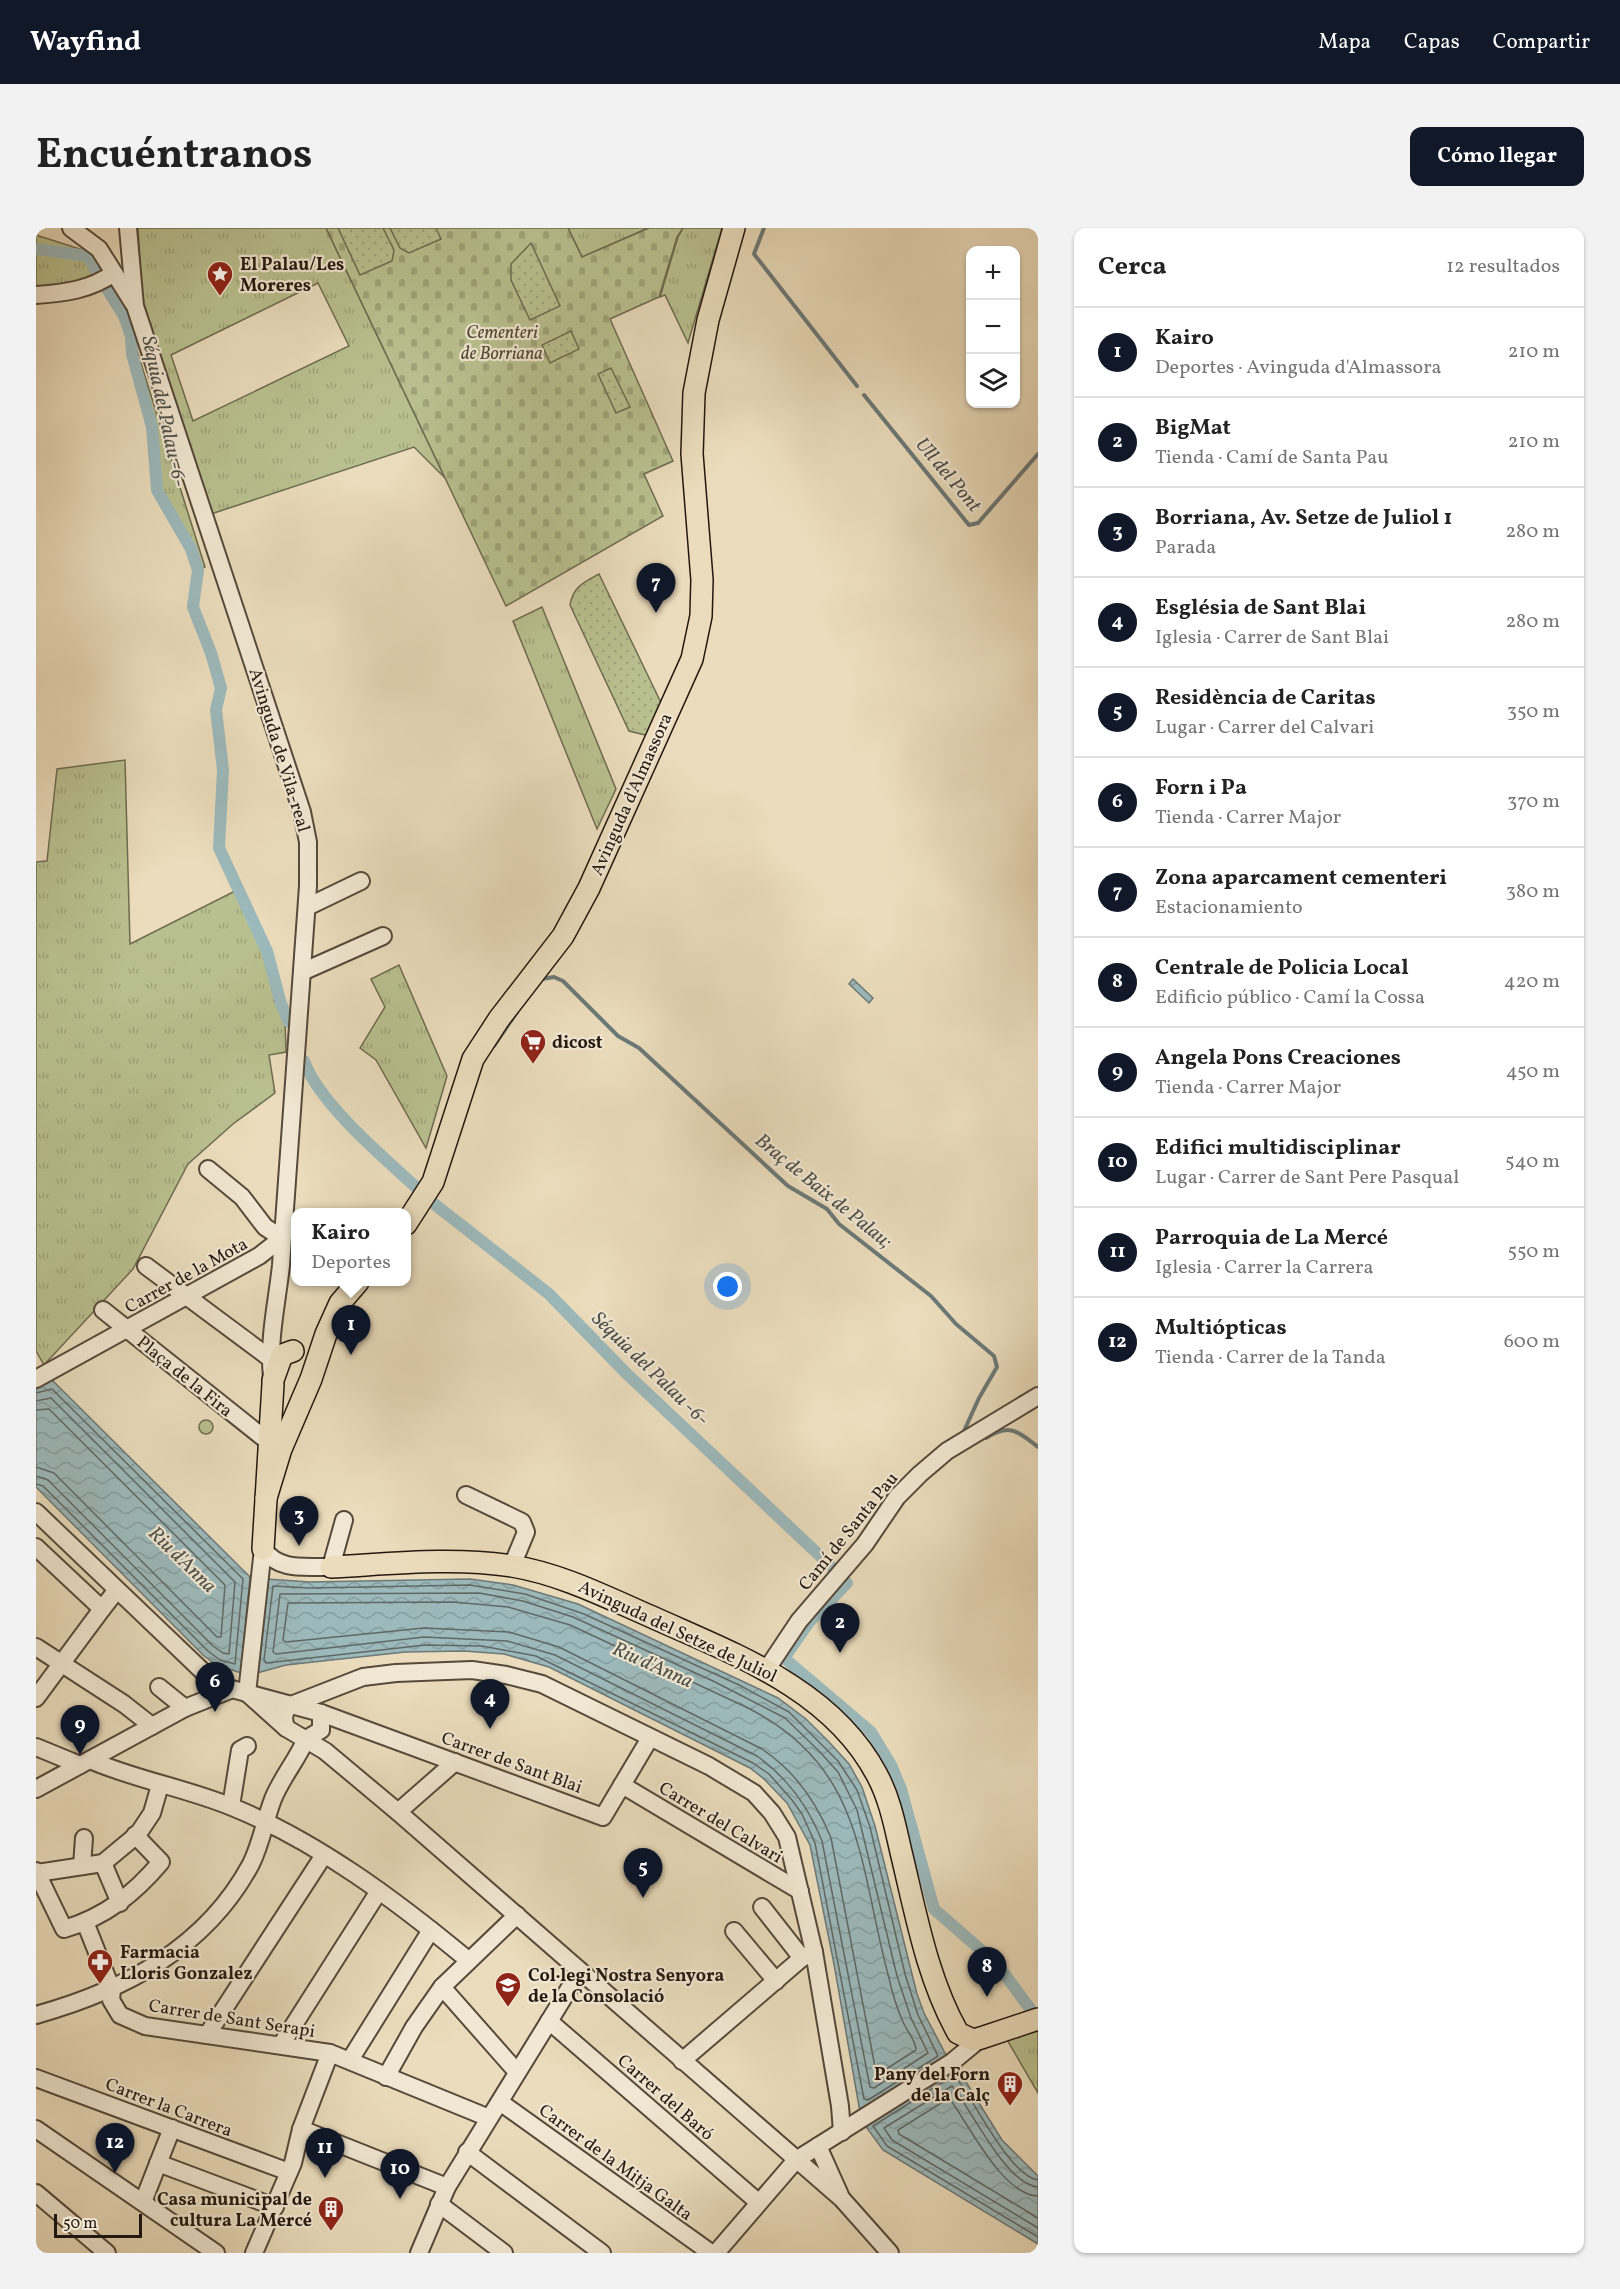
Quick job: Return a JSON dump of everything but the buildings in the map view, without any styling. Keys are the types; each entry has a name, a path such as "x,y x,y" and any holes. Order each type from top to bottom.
{"main road":[{"name":"Avinguda d'Almassora","path":"411,1216 433,1182 473,1059 499,1019 563,936 639,779 692,659 701,616 702,580 692,454 694,393 708,320 734,228"},
{"name":"Avinguda d'Almassora","path":"708,320 747,228"},
{"path":"263,1549 266,1498 275,1446 306,1388 340,1303 354,1286"},
{"path":"294,1351 315,1345 326,1335"},
{"name":"Avinguda de Vila-real","path":"275,1446 272,1374 282,1356 294,1351 306,1359 306,1388"},
{"path":"272,1374 278,1394 285,1399 306,1388"},
{"name":"Avinguda del Setze de Juliol","path":"331,1567 454,1561 512,1566 568,1580 767,1669 812,1701 839,1724 862,1750 877,1774 892,1814 929,1967 958,2033"},
{"path":"958,2033 973,2040 1038,2019"}],"street":[{"name":"Avinguda de Vila-real","path":"71,228 99,249 135,306"},
{"name":"Avinguda de Vila-real","path":"128,228 135,306 302,812 308,842 307,907 281,1265 276,1318 271,1332 272,1374"},
{"path":"36,295 96,286 114,273"},
{"path":"307,907 361,881"},
{"path":"302,972 383,936"},
{"path":"208,1169 242,1197 265,1227 282,1238"},
{"name":"Carrer de la Mota","path":"127,1330 264,1253 282,1238"},
{"name":"Carrer de la Mota","path":"264,1253 281,1265"},
{"path":"146,1266 187,1296 272,1374"},
{"path":"103,1310 127,1330"},
{"name":"Avinguda de Vila-real","path":"276,1318 281,1338 294,1351"},
{"name":"Plaça de la Fira","path":"42,1376 127,1330 275,1446"},
{"name":"Camí de Santa Pau","path":"767,1669 799,1622 851,1562 897,1497 947,1451 1038,1396"},
{"path":"466,1495 522,1522 526,1532 512,1566"},
{"path":"36,1512 204,1676 217,1685 321,1713 321,1730 306,1739 299,1757 279,1785 252,1861 230,1900 160,1963 112,1990 36,2015"},
{"path":"331,1567 344,1520"},
{"path":"36,1547 102,1610"},
{"path":"36,1789 185,1708 239,1691 249,1674 263,1549"},
{"name":"Avinguda del Setze de Juliol","path":"263,1549 271,1561 282,1565 331,1567"},
{"path":"36,1698 116,1591"},
{"path":"36,1647 152,1726"},
{"path":"286,1728 283,1719 286,1710 291,1705 362,1677 396,1673 472,1670 542,1684 719,1771 754,1793 772,1813 788,1837 800,1891 808,1955 840,2106 842,2132"},
{"path":"159,1687 185,1708"},
{"path":"239,1691 286,1728 325,1751 398,1812 842,2199 890,2253"},
{"name":"Carrer de Sant Blai","path":"321,1713 603,1817 650,1737"},
{"path":"36,1746 231,1806 324,1856 379,1891 468,1960"},
{"path":"231,1806 240,1750 247,1746"},
{"path":"398,1812 455,1762"},
{"path":"135,1835 162,1862 140,1888 120,1903 86,1923 64,1929 36,1872 103,1863 135,1835 152,1814 160,1785"},
{"name":"Carrer del Calvari","path":"622,1785 800,1891"},
{"path":"82,1866 84,1838"},
{"path":"207,2035 324,1856"},
{"path":"103,1863 120,1903"},
{"path":"281,2045 379,1891"},
{"path":"762,1907 808,1955"},
{"path":"386,2077 414,2027 442,1987 517,1915"},
{"name":"Carrer de Sant Serapi","path":"86,1923 112,1990 111,2000 120,2015 145,2026 330,2053 489,2118"},
{"path":"350,2060 432,1930"},
{"path":"734,1931 776,1981"},
{"path":"682,2061 808,1955"},
{"path":"419,2253 447,2187 580,1971"},
{"path":"442,1987 517,2072"},
{"name":"Carrer del Baró","path":"549,2021 758,2202"},
{"name":"Avinguda del Setze de Juliol","path":"954,2060 958,2033"},
{"path":"716,2253 796,2160 863,2120 954,2060 981,2038"},
{"path":"255,2253 289,2172 301,2129 330,2053"},
{"name":"Carrer la Carrera","path":"36,2078 289,2172"},
{"name":"Carrer de la Mitja Galta","path":"500,2102 711,2253"},
{"path":"143,2202 172,2128"},
{"path":"36,2129 143,2202 208,2251"},
{"path":"301,2129 447,2187"},
{"path":"818,2146 842,2199"},
{"path":"467,2152 602,2253"},
{"path":"158,2163 275,2207"},
{"path":"36,2193 107,2253"},
{"path":"439,2204 504,2253"}],"green space":[{"path":"138,228 326,228 445,478 414,447 211,514 143,313","holes":["318,283 349,346 193,421 171,355"]},
{"name":"Cementeri de Borriana","path":"326,228 568,228 582,257 649,228 683,228 677,237 659,297 610,319 673,461 644,474 663,516 506,606"},
{"path":"338,228 383,228 394,250 392,261 360,275"},
{"path":"390,228 436,228 441,239 409,253 400,248"},
{"path":"568,228 648,228 582,257"},
{"path":"683,228 722,228 688,343 665,295 660,297 678,237"},
{"path":"36,235 89,252 105,275 90,282 36,290"},
{"path":"531,243 560,306 530,320 511,280 511,264"},
{"path":"571,331 579,349 550,363 542,345"},
{"path":"131,336 205,567 198,569 192,549 158,489 152,427 133,353"},
{"path":"611,368 630,407 616,413 598,374"},
{"path":"599,574 664,709 653,733 645,735 629,731 570,605 577,589"},
{"path":"542,607 616,789 597,829 513,621"},
{"path":"125,760 130,944 237,890 272,965 285,1020 286,1052 269,1055 275,1093 233,1124 188,1164 133,1269 44,1365 36,1351 36,862 47,861 57,769"},
{"path":"399,965 447,1076 426,1148 376,1060 360,1048 385,1007 371,979"},
{"path":"203,1420 209,1420 213,1427 209,1434 203,1434 199,1430 199,1424"},
{"path":"1038,2027 1038,2093 1006,2038"}],"water":[{"path":"853,979 873,998 869,1003 849,984"},
{"name":"Riu d'Anna","path":"52,1380 250,1577 241,1673 217,1665 204,1656 36,1487 36,1388"},
{"name":"Riu d'Anna","path":"266,1579 310,1582 470,1579 513,1585 578,1604 778,1698 806,1719 830,1743 849,1764 862,1787 875,1826 917,1994 924,2013 947,2057 860,2112 810,1845 787,1803 750,1768 549,1667 504,1654 464,1651 405,1652 286,1665 257,1673"},
{"path":"956,2066 1002,2140 1038,2176 1038,2244 883,2150 864,2124"}],"waterway":[{"name":"Ull del Pont","path":"764,228 754,254 857,386"},
{"name":"Séquia del Palau -6-","path":"36,249 88,256 98,275"},
{"name":"Séquia del Palau -6-","path":"106,287 124,316 131,336 132,354 152,427 157,490 191,549 198,570 193,607 211,653 221,688 216,710 223,770 219,848 267,951 281,1004 289,1022"},
{"name":"Ull del Pont","path":"864,395 969,525 978,523 1038,454"},
{"name":"Braç de Baix de Palau;","path":"542,979 554,977 563,981 618,1036 639,1048 788,1186 827,1209 839,1224 931,1296 956,1324 994,1356 997,1367 964,1431"},
{"path":"494,1046 517,1012"},
{"name":"Séquia del Palau -6-","path":"304,1061 323,1094 353,1129 417,1188"},
{"name":"Séquia del Palau -6-","path":"433,1203 549,1294 627,1374 835,1570"},
{"name":"Braç de Baix de Palau;","path":"986,1438 1001,1431 1013,1431 1038,1447"},
{"name":"Séquia del Palau -6-","path":"847,1583 809,1622 784,1658 871,1732 891,1765 901,1789 934,1909 997,1964 1031,2010"}],"place":[{"name":"El Palau/Les Moreres","path":"220,297"},
{"name":"Zona aparcament cementeri","path":"656,613"},
{"name":"dicost","path":"533,1065"},
{"name":"Kairo","path":"351,1355"},
{"name":"Borriana, Av. Setze de Juliol 1","path":"299,1546"},
{"name":"BigMat","path":"840,1653"},
{"name":"Forn i Pa","path":"215,1712"},
{"name":"Església de Sant Blai","path":"490,1729"},
{"name":"Angela Pons Creaciones","path":"80,1755"},
{"name":"Residència de Caritas","path":"643,1898"},
{"name":"Farmacia Lloris Gonzalez","path":"100,1985"},
{"name":"Centrale de Policia Local","path":"987,1997"},
{"name":"Col·legi Nostra Senyora de la Consolació","path":"508,2008"},
{"name":"Pany del Forn de la Calç","path":"1010,2107"},
{"name":"Multiópticas","path":"115,2173"},
{"name":"Parroquia de La Mercé","path":"325,2178"},
{"name":"Edifici multidisciplinar","path":"400,2199"},
{"name":"Casa municipal de cultura La Mercé","path":"331,2232"}]}
